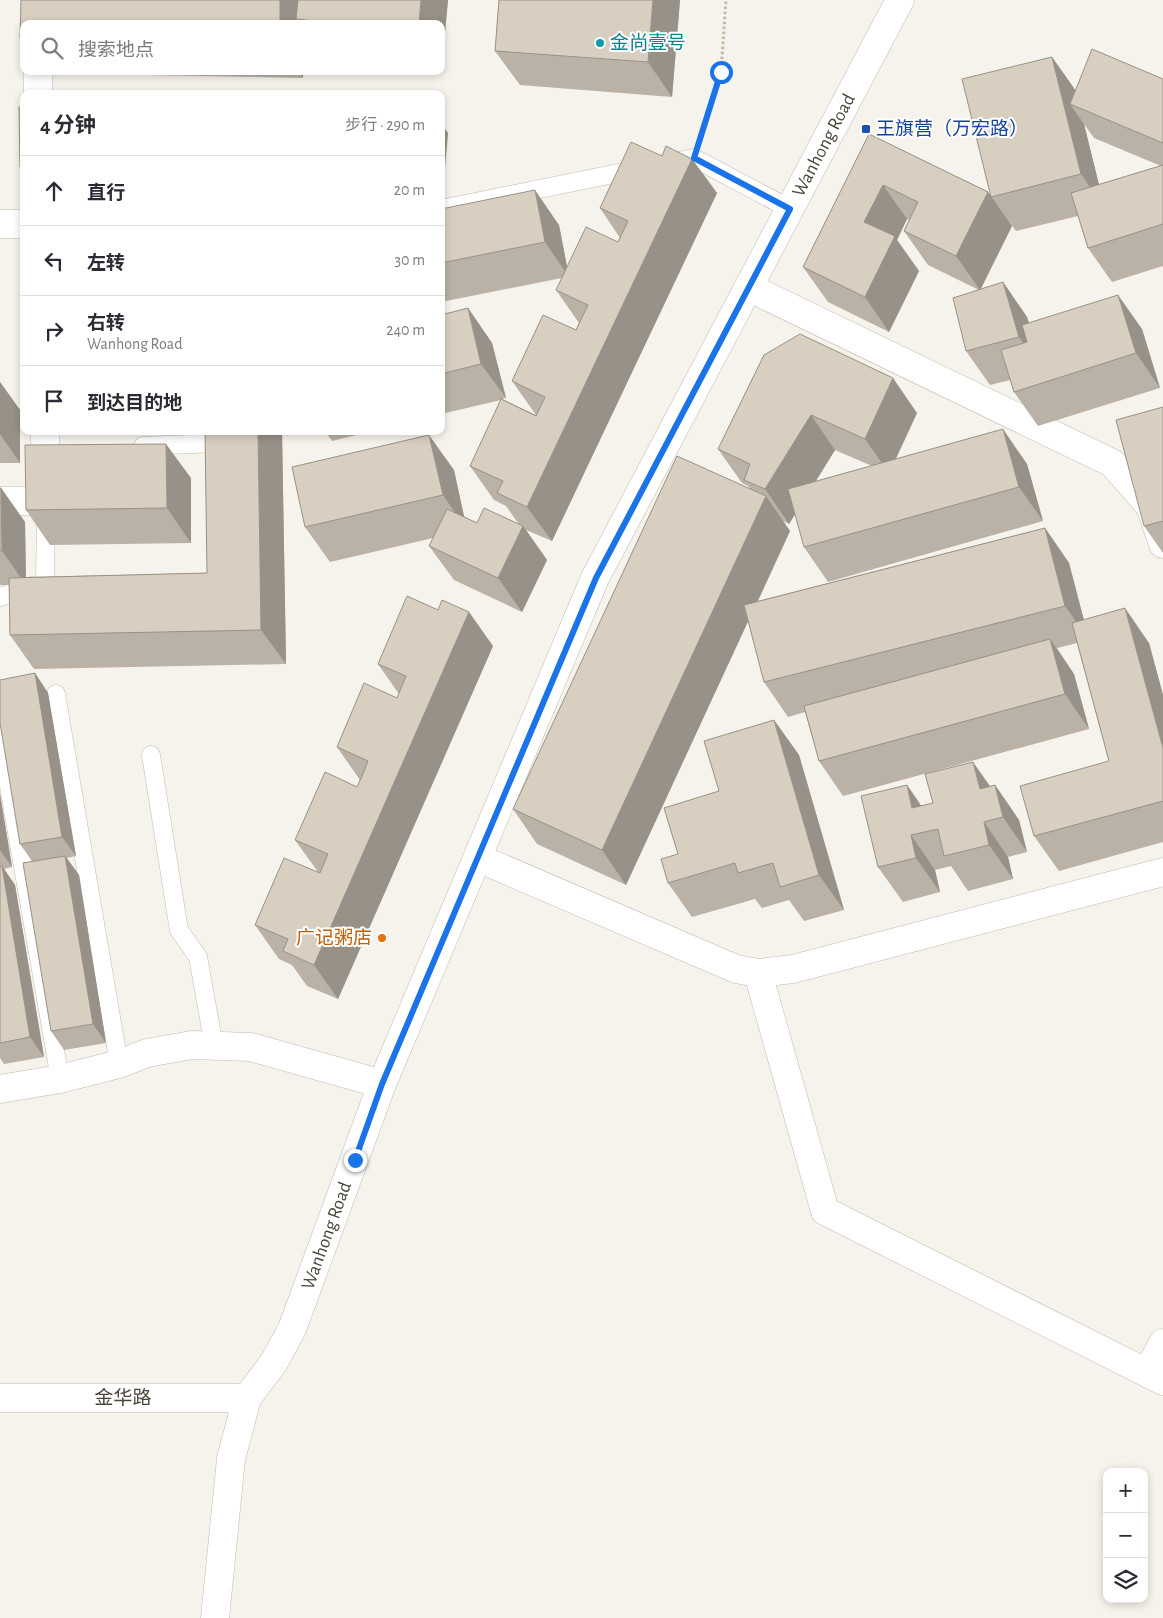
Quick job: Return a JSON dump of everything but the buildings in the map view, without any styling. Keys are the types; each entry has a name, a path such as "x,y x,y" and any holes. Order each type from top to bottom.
{"street":[{"name":"Wanhong Road","path":"215,1618 231,1458 247,1398 274,1362 292,1329 382,1084 596,578 900,0"},
{"path":"38,75 38,90"},
{"path":"0,224 20,224"},
{"path":"748,287 1112,463 1150,506 1163,544"},
{"path":"0,501 46,501 51,444"},
{"path":"478,858 736,969 758,972 793,969 1163,872"},
{"path":"758,972 825,1211 1155,1377 1163,1343"},
{"path":"0,1090 60,1079 119,1064 148,1052 192,1045 251,1047 382,1084"},
{"name":"金华路","path":"0,1398 247,1398"}],"lane":[{"path":"445,208 694,158 790,209"},
{"path":"131,446 217,443"},
{"path":"45,582 46,501"},
{"path":"0,597 45,582 65,579"},
{"path":"56,694 76,865 119,1064"},
{"path":"0,735 60,1079"},
{"path":"151,755 179,930 198,958 214,1046"}],"path":[{"path":"694,158 721,72 726,0"}],"place":[{"name":"金尚壹号","path":"600,43"},
{"name":"王旗营（万宏路）","path":"866,129"},
{"name":"广记粥店","path":"382,938"}],"route":[{"path":"355,1160 382,1084 596,578 790,209 694,158 721,72"}]}
